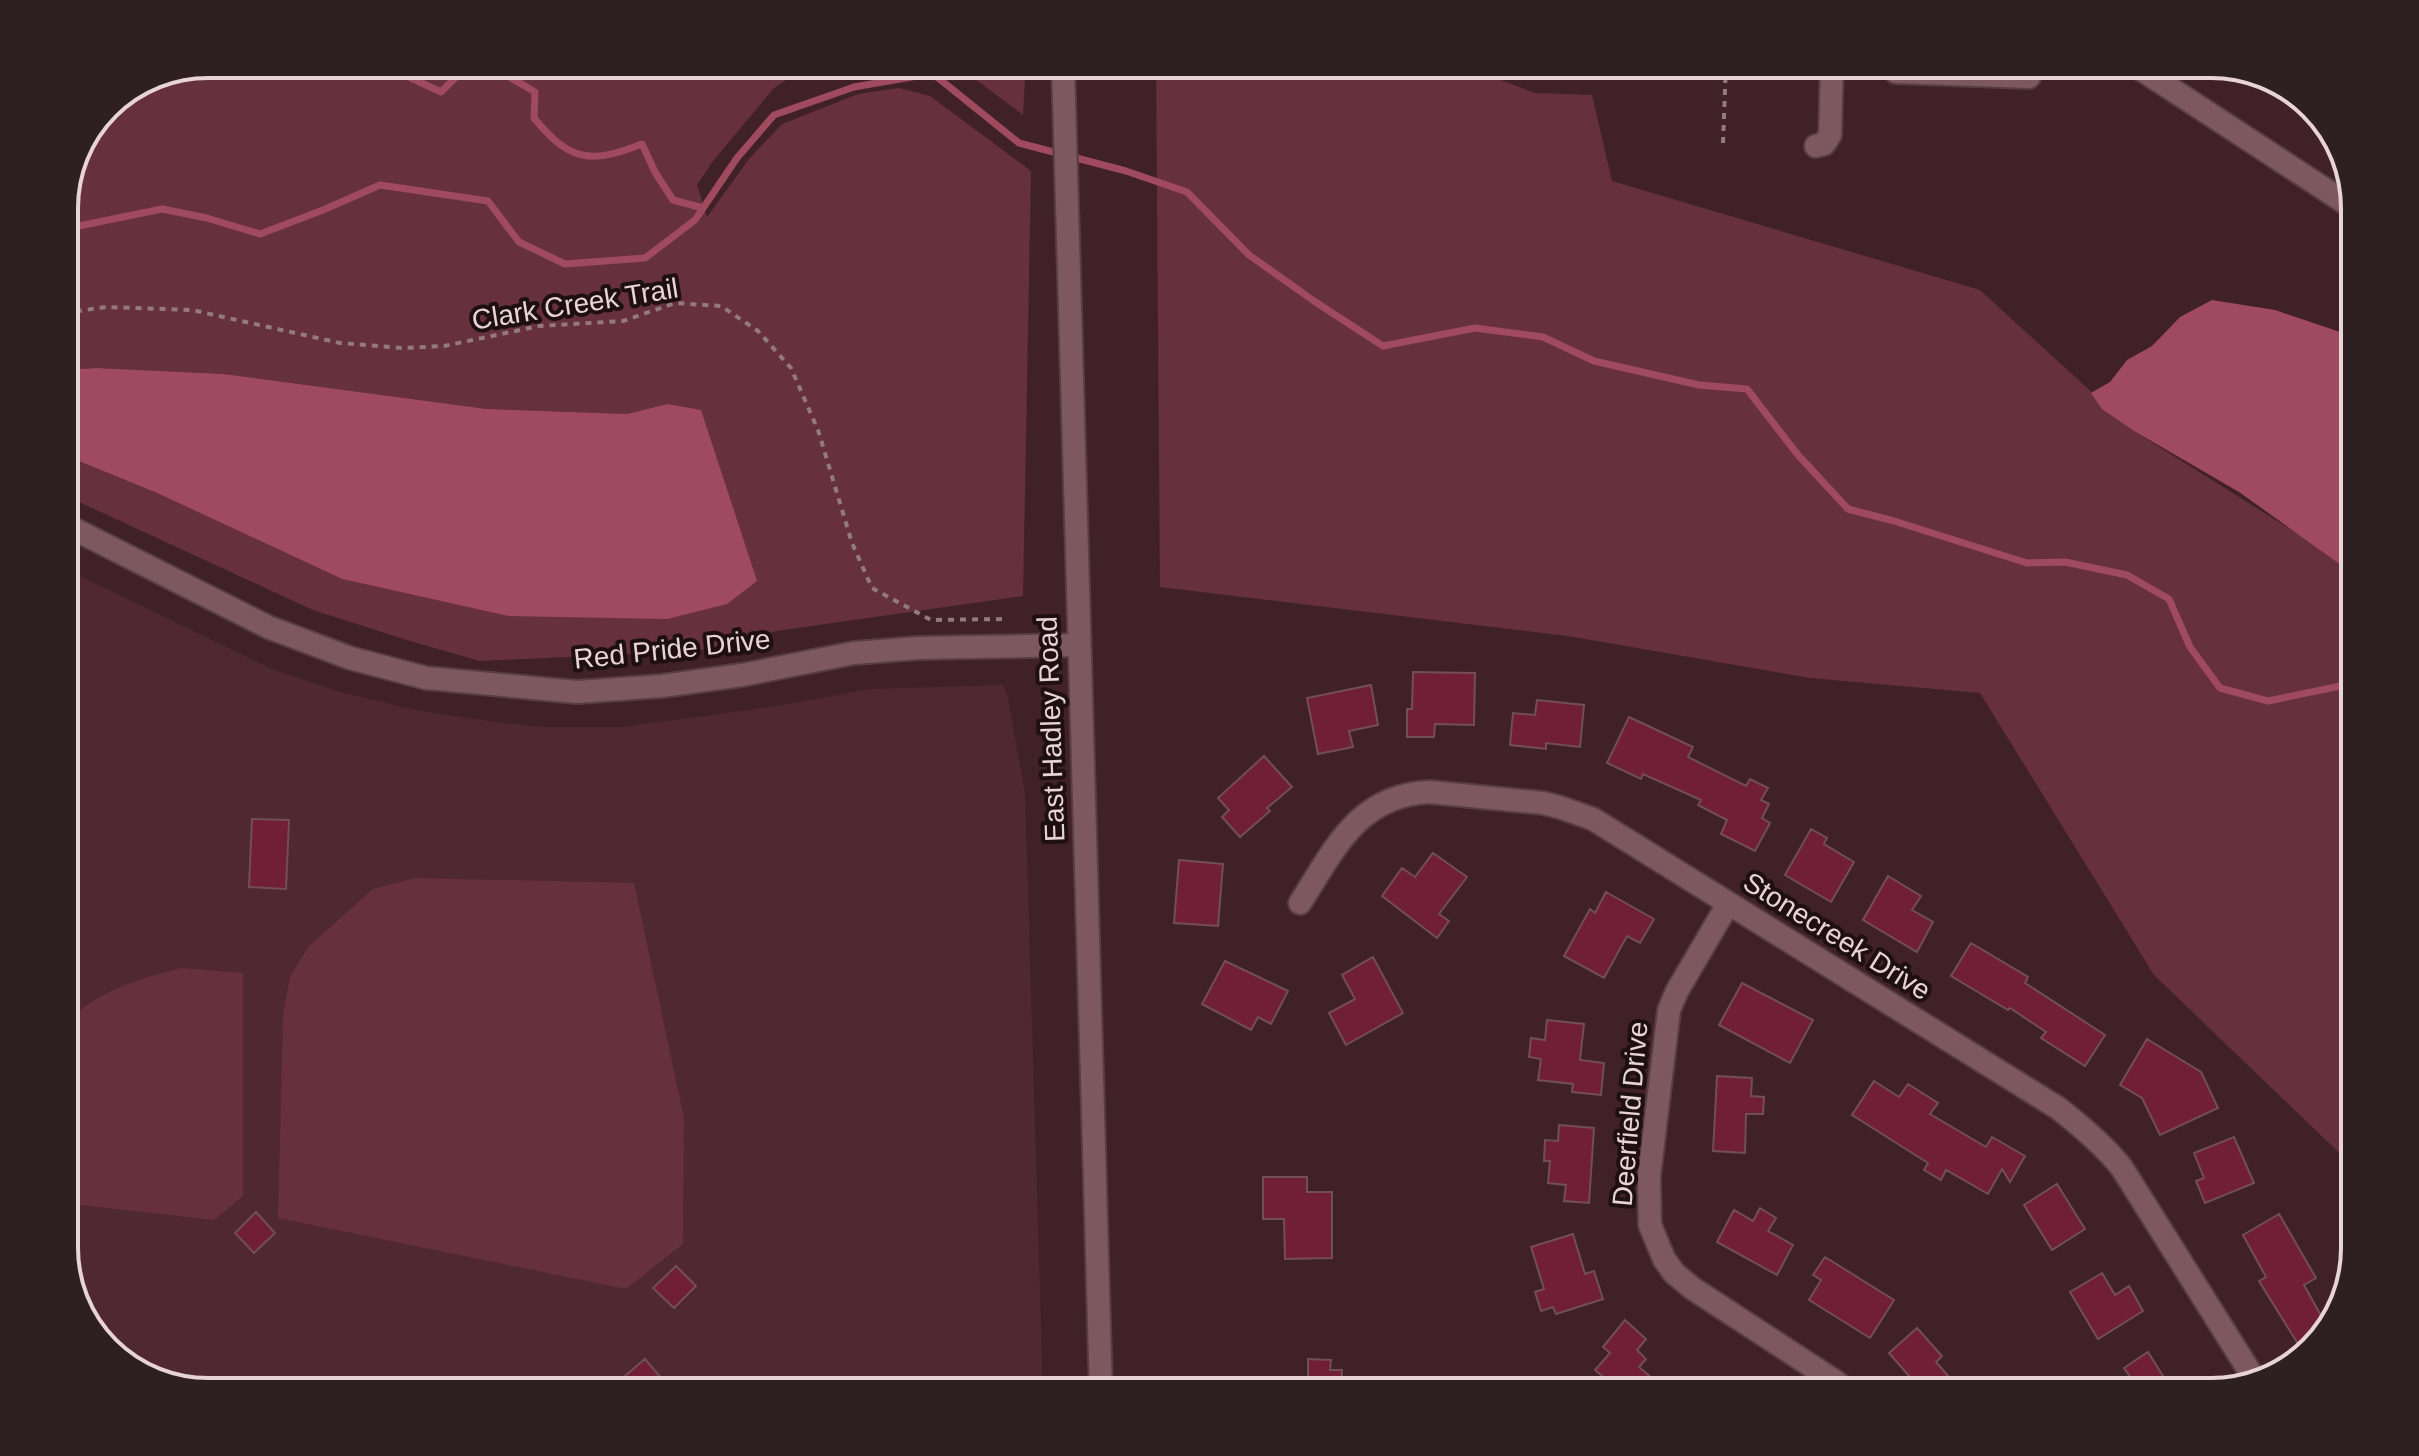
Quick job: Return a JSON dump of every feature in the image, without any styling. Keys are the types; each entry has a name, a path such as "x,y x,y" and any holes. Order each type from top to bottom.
{"street":[{"name":"East Hadley Road","path":"1063,78 1101,1378"},
{"path":"1816,146 1824,144 1830,135 1832,78"},
{"path":"2154,78 2341,200"},
{"name":"Red Pride Drive","path":"78,531 268,627 350,658 426,678 577,692 662,686 742,675 854,653 918,648 1079,645"},
{"name":"Stonecreek Drive","path":"1300,903 1345,833 1360,817 1392,798 1410,792 1543,803 1593,819 2058,1108 2082,1127 2122,1168 2250,1372"},
{"name":"Deerfield Drive","path":"1728,904 1669,1010 1649,1177 1650,1225 1664,1259 1674,1273 1830,1378"}],"path":[{"path":"1723,143 1725,78"},
{"name":"Clark Creek Trail","path":"78,311 106,307 192,310 340,343 403,348 444,346 539,326 623,321 675,303 721,306 758,331 791,368 818,430 852,543 872,588 931,620 1006,619"}],"shaded area":[{"path":"789,78 774,88 697,185 707,217 749,159 782,124 858,94 899,88 930,96 1031,171 1023,596 776,631 697,651 480,661 313,610 78,501 78,461 157,493 342,579 508,616 667,404 627,414 487,409 224,374 78,369 78,199 82,174 91,151 122,110 143,95 191,79"},
{"path":"974,78 1025,78 1023,115"},
{"path":"1156,78 1495,78 1535,93 1592,95 1612,181 1980,290 2134,431 2306,539 2341,565 2341,1155 2154,975 1980,693 1810,678 1568,636 1160,587"},
{"path":"2212,300 2275,310 2341,332 2341,565 2239,492 2102,409 2091,393 2110,382 2127,360 2152,346 2180,317"},
{"path":"78,369 224,374 487,409 627,414 667,404 701,410 757,581 727,604 667,619 508,616 342,579 157,493 78,461"},
{"path":"78,575 272,669 341,692 415,710 502,723 543,727 623,727 770,707 871,689 1003,685 1025,793 1043,1378 191,1377 158,1368 122,1346 91,1305 78,1257"},
{"path":"415,878 634,883 684,1118 683,1244 626,1289 278,1218 283,1015 290,977 309,946 373,889"},
{"path":"181,968 243,973 243,1196 214,1220 78,1205 78,1012 118,988"}],"building":[{"path":"1413,672 1475,673 1474,725 1435,724 1434,737 1407,737 1407,709 1412,709"},
{"path":"1371,685 1378,725 1349,731 1353,747 1318,754 1307,698"},
{"path":"1537,700 1584,705 1580,747 1546,743 1546,749 1510,745 1513,713 1535,715"},
{"path":"1629,717 1693,747 1688,757 1746,786 1750,779 1768,788 1761,800 1769,804 1762,818 1770,823 1755,851 1721,834 1727,820 1698,805 1701,800 1643,774 1641,779 1607,763"},
{"path":"1264,756 1292,787 1240,837 1222,817 1229,810 1218,798"},
{"path":"252,819 289,820 286,889 249,887"},
{"path":"1811,829 1827,838 1824,844 1854,862 1831,902 1785,875"},
{"path":"1433,853 1467,877 1439,914 1449,921 1437,938 1382,896 1402,868 1415,877"},
{"path":"1179,860 1223,864 1218,926 1174,923"},
{"path":"1888,876 1921,896 1912,910 1933,922 1917,952 1863,920"},
{"path":"1606,892 1654,919 1640,943 1627,936 1604,978 1564,956 1590,909 1595,913"},
{"path":"1971,943 2028,977 2025,983 2105,1035 2085,1066 2041,1038 2046,1032 1951,976"},
{"path":"1373,957 1403,1013 1346,1045 1329,1013 1355,999 1342,975"},
{"path":"1225,961 1288,991 1271,1024 1258,1017 1251,1030 1202,1004"},
{"path":"1742,983 1813,1020 1790,1063 1719,1025"},
{"path":"1547,1020 1584,1024 1580,1060 1604,1063 1601,1095 1572,1092 1573,1084 1538,1080 1541,1059 1529,1057 1531,1038 1545,1040"},
{"path":"2147,1039 2201,1072 2218,1108 2160,1135 2142,1098 2120,1085"},
{"path":"1717,1076 1752,1078 1751,1096 1764,1097 1763,1114 1746,1114 1745,1153 1713,1151"},
{"path":"1874,1081 1899,1097 1908,1084 1938,1103 1930,1114 1986,1147 1992,1137 2025,1156 2010,1182 2002,1169 1988,1194 1946,1170 1941,1180 1924,1170 1928,1163 1852,1115"},
{"path":"1559,1125 1594,1128 1589,1203 1564,1201 1566,1185 1548,1183 1550,1161 1544,1161 1545,1140 1558,1141"},
{"path":"2234,1137 2254,1183 2205,1203 2196,1181 2204,1178 2194,1153"},
{"path":"1263,1177 1307,1177 1307,1192 1332,1192 1332,1258 1285,1259 1284,1219 1263,1219"},
{"path":"2057,1184 2085,1229 2052,1250 2024,1205"},
{"path":"1760,1208 1776,1218 1768,1231 1793,1245 1777,1275 1717,1242 1734,1210 1753,1221"},
{"path":"256,1212 275,1233 254,1253 235,1233"},
{"path":"2279,1214 2316,1278 2304,1285 2322,1316 2298,1344 2259,1281 2266,1277 2243,1235"},
{"path":"1573,1234 1585,1274 1594,1271 1603,1299 1556,1314 1553,1307 1541,1311 1535,1292 1544,1289 1531,1247"},
{"path":"1825,1257 1894,1300 1870,1338 1809,1300 1821,1280 1813,1275"},
{"path":"676,1266 696,1286 674,1308 653,1288"},
{"path":"2102,1273 2115,1295 2129,1286 2143,1311 2098,1339 2070,1292"},
{"path":"1625,1320 1646,1339 1637,1350 1646,1359 1639,1367 1652,1378 1604,1378 1595,1370 1610,1353 1603,1347"},
{"path":"1917,1328 1942,1356 1936,1362 1950,1378 1911,1378 1889,1353"},
{"path":"2148,1352 2164,1378 2131,1378 2124,1368"},
{"path":"645,1359 661,1378 623,1378"},
{"path":"1308,1359 1331,1360 1330,1370 1342,1370 1342,1378 1308,1378"}],"waterway":[{"path":"411,78 441,92 455,78"},
{"path":"511,78 535,92 534,118 559,143 582,155 595,156 609,155 642,144 673,200 703,208"},
{"path":"78,226 162,209 207,218 260,234 380,185 488,201 519,242 565,264 645,258 695,220 737,158 774,115 854,87 906,78"},
{"path":"938,78 1019,143 1126,171 1187,192 1249,255 1383,346 1475,328 1543,337 1594,361 1699,385 1747,389 1798,455 1848,509 2027,563 2065,562 2127,575 2169,599 2190,647 2220,688 2268,701 2341,686"}]}
